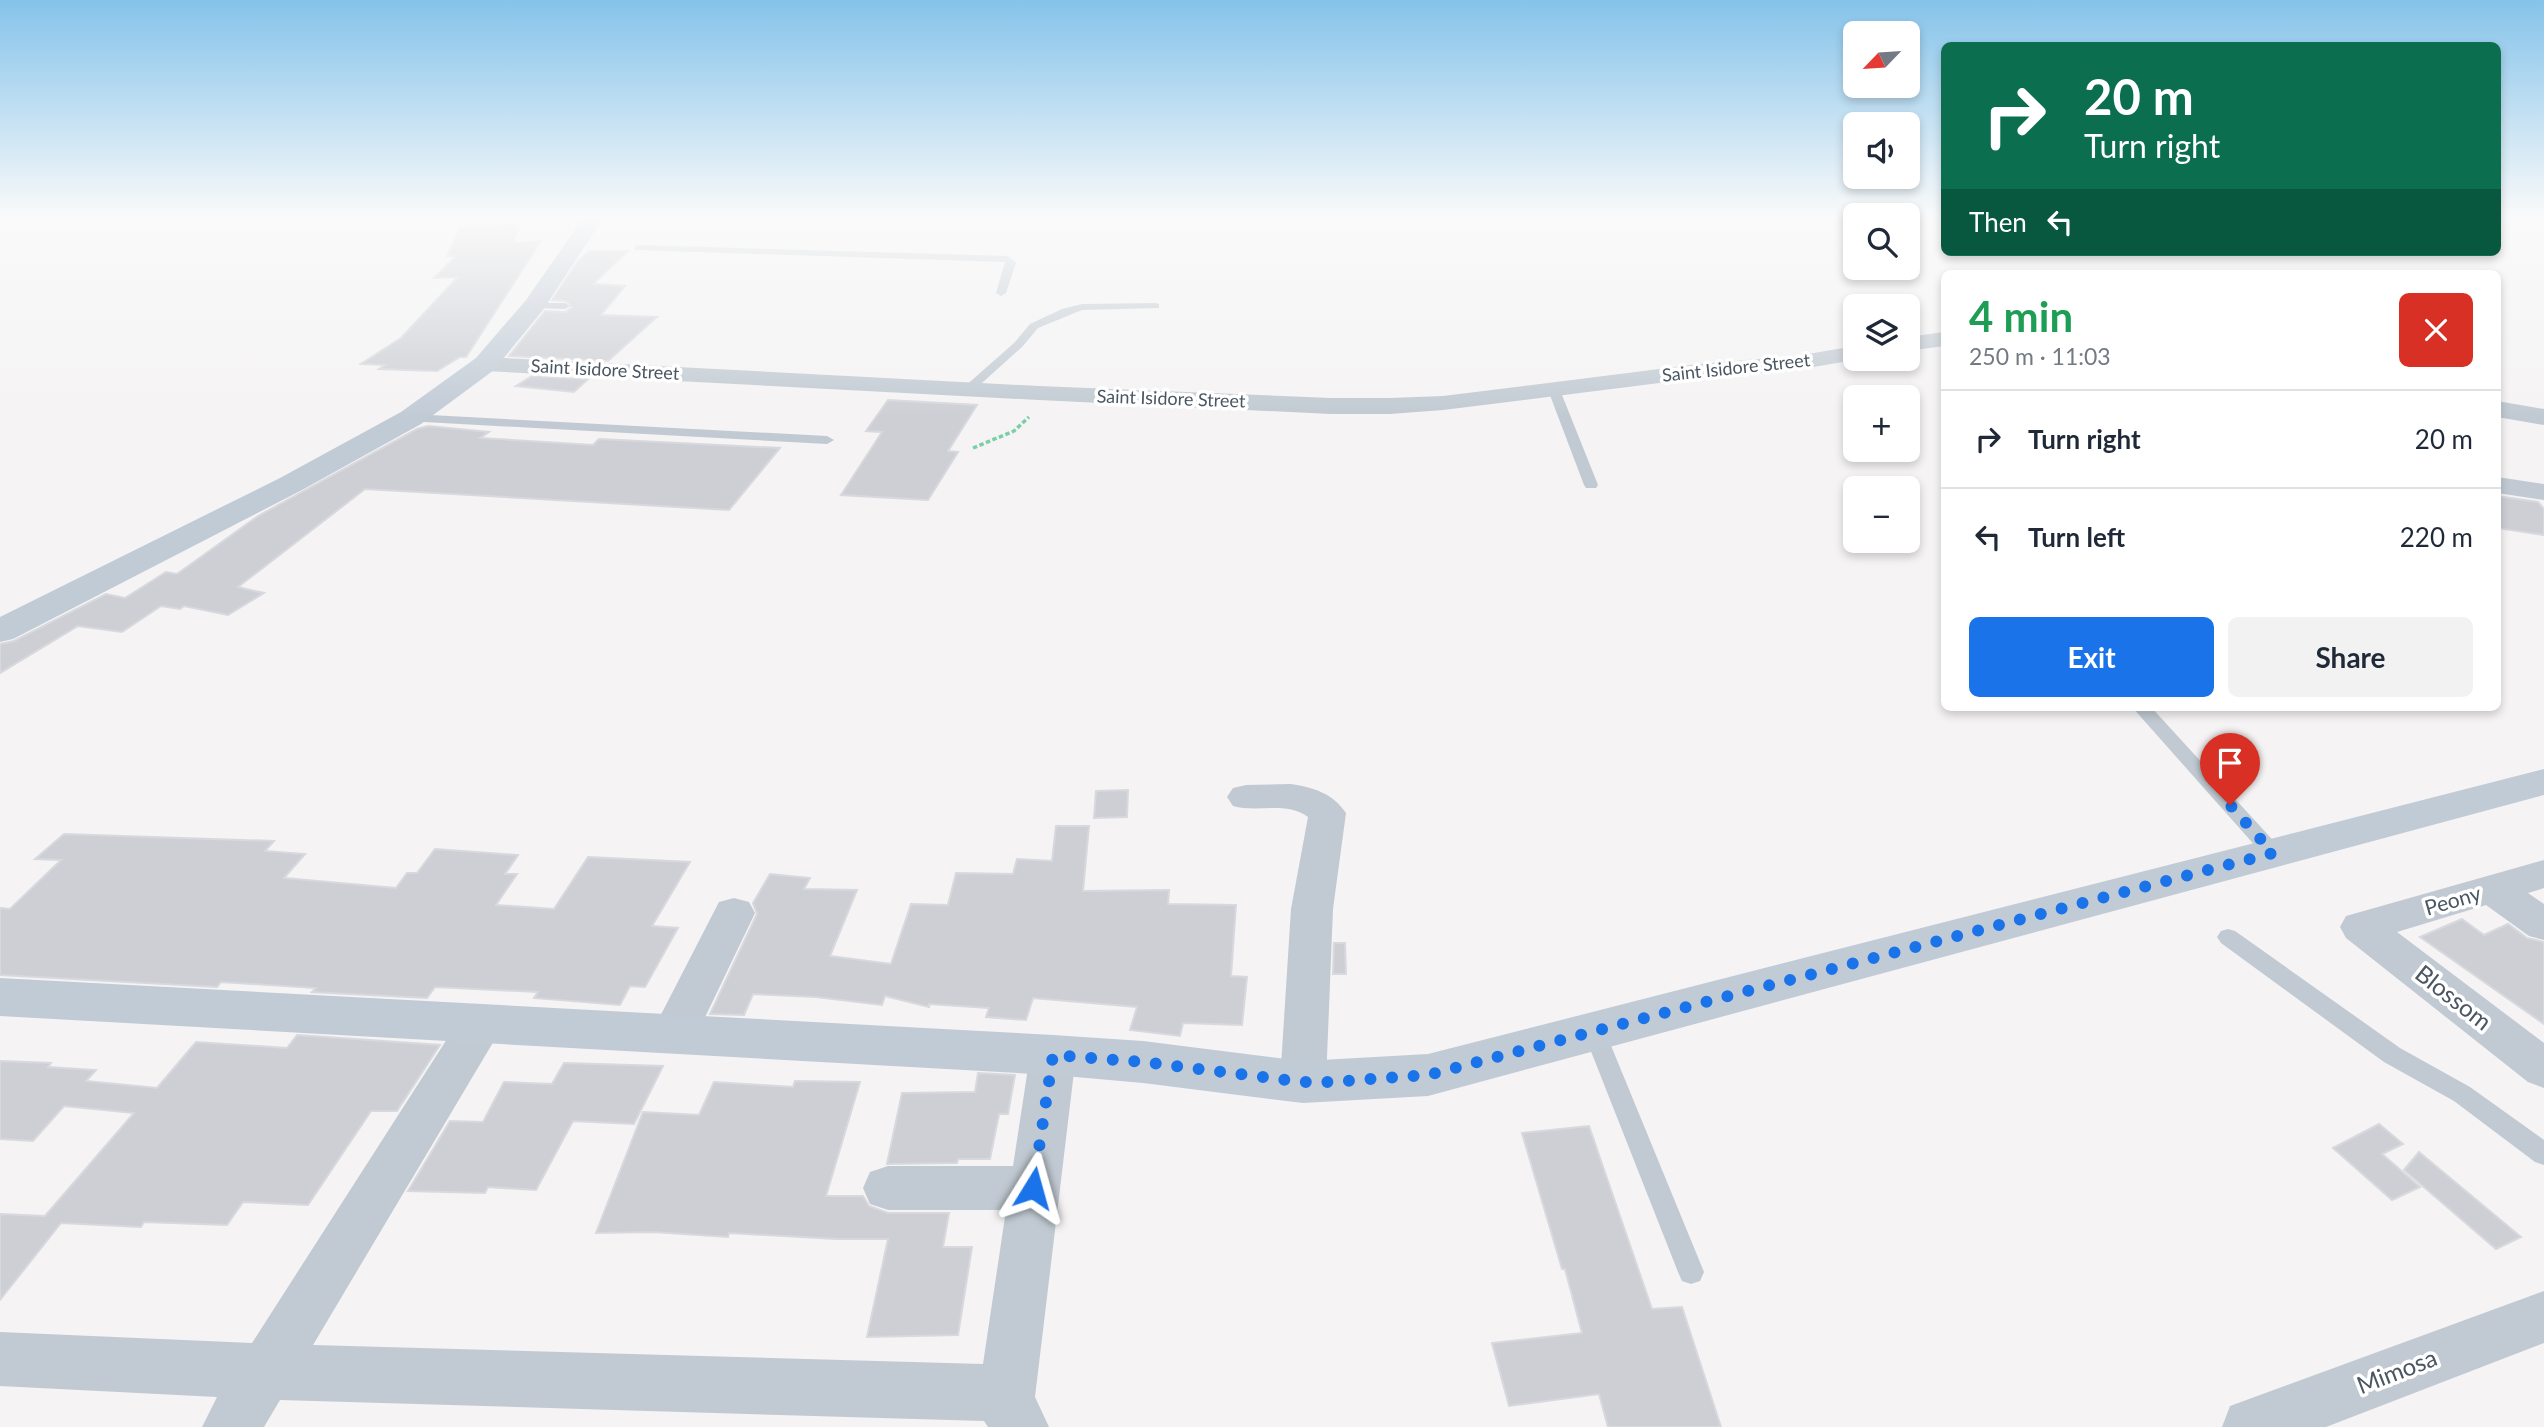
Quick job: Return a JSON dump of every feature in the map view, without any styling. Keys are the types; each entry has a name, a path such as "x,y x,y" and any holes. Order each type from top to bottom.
{"street":[{"path":"0,631 291,484 411,418 485,365 549,284"},
{"path":"1920,342 1941,338"},
{"name":"Saint Isidore Street","path":"485,365 1039,393 1331,406 1390,406 1443,403 1699,371 1796,363 1843,355"},
{"path":"2501,410 2544,417"},
{"path":"2501,486 2544,492"},
{"path":"0,998 1053,1055 1143,1062 1303,1082 1428,1075 2544,782"},
{"path":"1246,797 1300,797 1317,802 1327,813 1327,835 1312,908 1303,1082"},
{"name":"Peony","path":"2361,927 2544,874"},
{"path":"2492,889 2544,925"},
{"path":"674,1034 734,913"},
{"name":"Blossom","path":"2361,927 2544,1069"},
{"path":"231,1427 481,1024"},
{"path":"1013,1414 1033,1188 1053,1055"},
{"path":"888,1188 1033,1188"},
{"name":"Mimosa","path":"2251,1427 2544,1317"},
{"path":"0,1359 265,1371 986,1393 1013,1414"}],"lane":[{"path":"1001,293 1004,284"},
{"path":"535,305 565,306"},
{"path":"969,388 1018,345 1034,326 1066,311 1082,307 1155,306"},
{"path":"1554,390 1591,485"},
{"path":"411,418 827,440"},
{"path":"2145,711 2273,853"},
{"path":"2228,937 2362,1035 2462,1094 2544,1154"},
{"path":"1594,1031 1691,1272"}],"path":[{"path":"973,448 1022,426 1029,418 1039,393"}],"building":[{"path":"452,284 513,284 466,357 460,357 437,371 379,369 385,365 361,364 401,338"},
{"path":"563,284 625,286 601,315 657,317 608,361 509,356 545,311 565,312 572,307 566,301 552,300"},
{"path":"532,376 588,379 574,392 516,386"},
{"path":"888,400 977,405 948,451 958,452 928,500 841,495 882,432 866,431"},
{"path":"428,426 489,432 480,438 593,445 599,439 780,448 729,510 365,489 238,587 264,593 228,615 184,606 180,609 161,606 122,632 78,626 0,673 0,644 14,641 106,594 125,598 166,572 177,574 258,516 417,429"},
{"path":"2501,497 2538,502 2544,509 2544,535 2501,529"},
{"path":"1128,790 1127,817 1094,818 1096,791"},
{"path":"1056,826 1089,826 1083,891 1169,890 1168,904 1236,905 1231,976 1247,977 1242,1025 1183,1023 1180,1036 1130,1030 1137,1007 1033,998 1026,1020 986,1017 989,1008 929,1004 929,1007 885,996 882,1005 816,997 753,994 744,1015 710,1014 757,914 753,903 770,874 810,878 804,889 857,890 830,956 891,964 911,904 948,905 956,873 1013,874 1017,859 1052,861"},
{"path":"64,834 274,841 265,851 305,854 284,878 396,888 407,873 417,873 435,849 518,855 505,874 517,874 496,905 554,909 588,857 690,862 652,926 678,928 645,987 630,986 620,1005 534,998 538,992 435,987 427,998 312,992 316,988 221,982 217,987 0,975 0,908 10,909 61,860 35,859"},
{"path":"2462,919 2484,935 2508,924 2527,938 2544,942 2544,1024 2420,937"},
{"path":"1334,943 1345,943 1346,974 1333,974"},
{"path":"297,1035 440,1045 397,1111 371,1111 308,1205 243,1202 227,1225 144,1222 141,1227 61,1223 0,1300 0,1214 45,1216 134,1113 64,1106 33,1141 0,1139 0,1061 51,1063 48,1067 96,1070 86,1081 157,1088 196,1042 287,1048"},
{"path":"564,1063 663,1066 634,1124 573,1121 536,1190 488,1187 485,1193 408,1191 450,1121 483,1122 504,1082 552,1084"},
{"path":"978,1073 1015,1075 1008,1114 999,1114 990,1159 958,1159 957,1163 887,1164 902,1093 975,1092"},
{"path":"795,1081 860,1082 826,1196 863,1196 869,1206 888,1213 949,1213 943,1247 972,1247 958,1335 867,1337 888,1239 729,1233 728,1237 653,1232 596,1233 643,1112 699,1115 714,1082 793,1087"},
{"path":"2379,1124 2403,1144 2382,1154 2420,1187 2392,1200 2333,1148"},
{"path":"1589,1126 1652,1309 1682,1307 1721,1427 1608,1427 1599,1394 1509,1406 1492,1343 1582,1333 1565,1269 1562,1269 1522,1133"},
{"path":"2419,1152 2521,1237 2496,1249 2404,1170"}],"route":[{"path":"1033,1188 1053,1055 1143,1062 1303,1082 1428,1075 2273,853 2230,805"}]}
